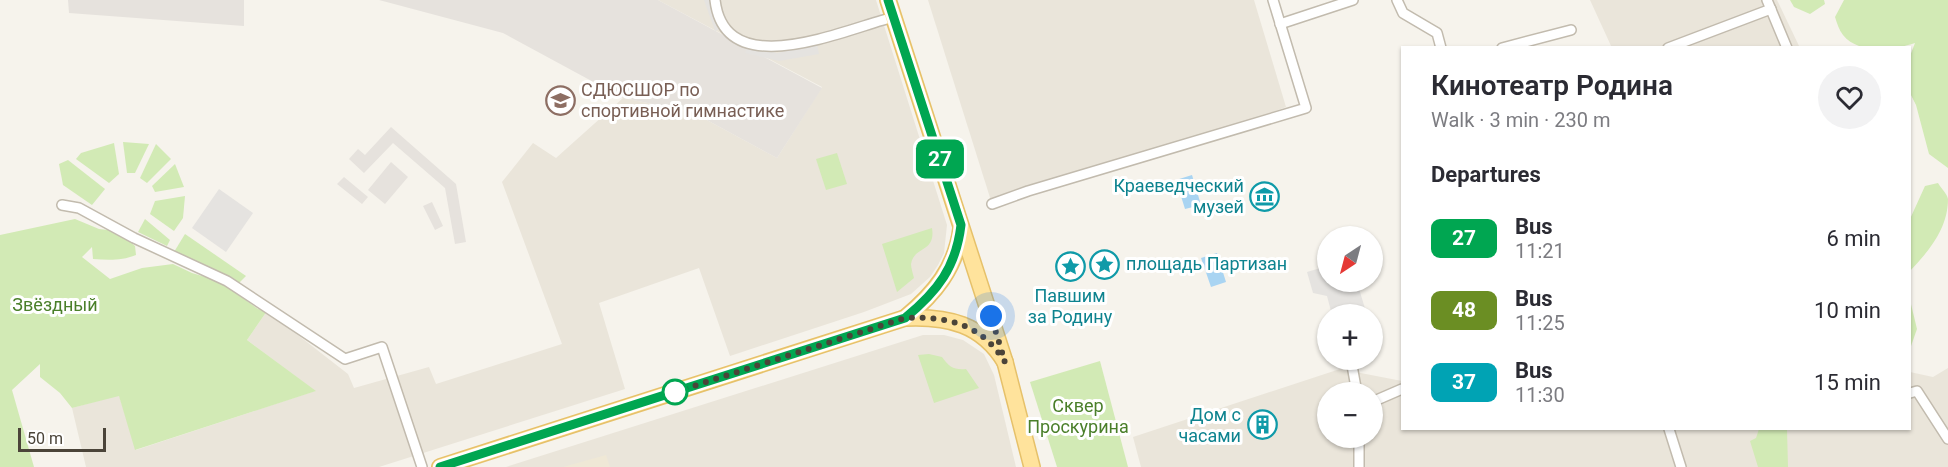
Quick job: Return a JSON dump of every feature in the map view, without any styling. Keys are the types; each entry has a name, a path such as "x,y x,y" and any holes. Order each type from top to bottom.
{"main road":[{"path":"888,0 1005,362 1032,467"},
{"path":"905,318 939,286 946,276 959,246 961,225"},
{"path":"440,467 905,318 928,317 961,324 990,341 1005,362"}],"street":[{"path":"715,0 716,11 722,23 742,42 756,46 779,46 809,41 894,17"},
{"path":"992,204 1028,191 1306,108 1273,0"},
{"path":"1397,0 1403,13 1437,33 1440,46"},
{"path":"1280,24 1348,1"},
{"path":"1673,46 1769,4 1786,46"},
{"path":"1510,46 1571,30"},
{"path":"62,205 79,208 93,214 134,238 227,281 345,359 382,347 422,467"},
{"path":"1383,397 1401,388"},
{"path":"1913,392 1948,439"},
{"path":"1669,430 1681,467"},
{"path":"1359,448 1359,467"}],"shaded area":[{"path":"68,0 244,0 244,26 69,13"},
{"path":"379,0 658,0 822,88 777,158 692,112 623,98 503,33"},
{"path":"658,0 876,0 947,225 944,253 930,277 911,294 730,356 699,268 599,303 625,389 379,467 86,467 72,408 119,395 136,450 315,391 247,340 267,311 348,374 354,388 429,367 436,384 562,344 502,182 533,143 556,158 623,98 692,112 777,158 822,87"},
{"path":"704,0 710,0 720,29 715,31"},
{"path":"928,0 1254,0 1286,107 1196,141 992,204"},
{"path":"1590,0 1777,0 1799,46 1611,46"},
{"path":"817,44 819,54 779,61 745,53 748,46 777,53"},
{"path":"391,127 456,184 466,242 455,244 445,188 393,143 364,173 349,159 358,149 365,155"},
{"path":"391,162 408,177 385,204 368,190"},
{"path":"344,177 368,197 362,204 337,184"},
{"path":"219,189 253,213 226,252 192,228"},
{"path":"432,202 443,226 435,230 423,206"},
{"path":"1317,269 1317,292 1360,292 1364,304 1329,304 1327,296 1313,293 1307,272"},
{"path":"923,335 944,335 963,340 984,354 994,375 1016,467 506,467"},
{"path":"1948,368 1948,467 1141,467 1133,437 1337,370 1401,381 1401,430 1911,430 1911,372 1933,377"},
{"path":"606,455 610,467 563,467"}],"green space":[{"path":"1790,0 1824,0 1825,4 1810,14 1794,7"},
{"path":"1844,0 1948,0 1948,168 1929,154 1916,105 1911,95 1911,53 1915,43 1904,46 1858,46 1842,33 1835,17"},
{"path":"123,142 149,144 135,173 127,173"},
{"path":"114,143 119,174 109,183 76,159 81,153"},
{"path":"156,144 171,159 147,183 140,178"},
{"path":"837,153 847,184 826,190 816,159"},
{"path":"68,160 105,189 92,205 63,185 59,164"},
{"path":"175,164 184,187 155,192 152,186"},
{"path":"1938,183 1948,199 1947,210 1936,239 1911,270 1911,217 1925,186"},
{"path":"185,196 183,218 174,231 150,214 155,201"},
{"name":"Звёздный","path":"75,219 99,229 117,231 135,246 136,255 125,258 93,259 92,247 82,257 110,279 142,268 173,264 192,273 219,281 258,309 267,311 247,340 316,391 135,450 119,396 72,408 60,393 40,377 40,364 12,390 34,467 0,467 0,235"},
{"path":"145,219 170,240 167,246 138,232"},
{"path":"932,228 931,242 913,258 911,264 914,278 897,292 882,244"},
{"path":"185,234 246,276 239,283 174,252"},
{"path":"1911,304 1917,329 1911,346"},
{"path":"929,354 942,357 952,367 966,369 979,388 934,403 918,355"},
{"name":"Сквер Проскурина","path":"1100,361 1128,467 1057,467 1030,382"},
{"path":"1759,430 1787,430 1788,467 1758,467 1750,441 1756,438"}],"water":[{"path":"1192,175 1201,205 1185,209 1176,180"},
{"path":"1217,253 1226,282 1211,287 1201,258"}],"bus line":[{"name":"27","path":"440,467 905,318 939,286 959,246 961,225 888,0"}],"place":[{"name":"СДЮСШОР по спортивной гимнастике","path":"560,100"},
{"name":"Краеведческий музей","path":"1265,196"},
{"name":"площадь Партизан","path":"1105,264"},
{"name":"Павшим за Родину","path":"1070,267"},
{"name":"Дом с часами","path":"1262,425"}],"route":[{"path":"675,392 905,318 928,317 961,324 990,341 1005,362 991,316"}]}
